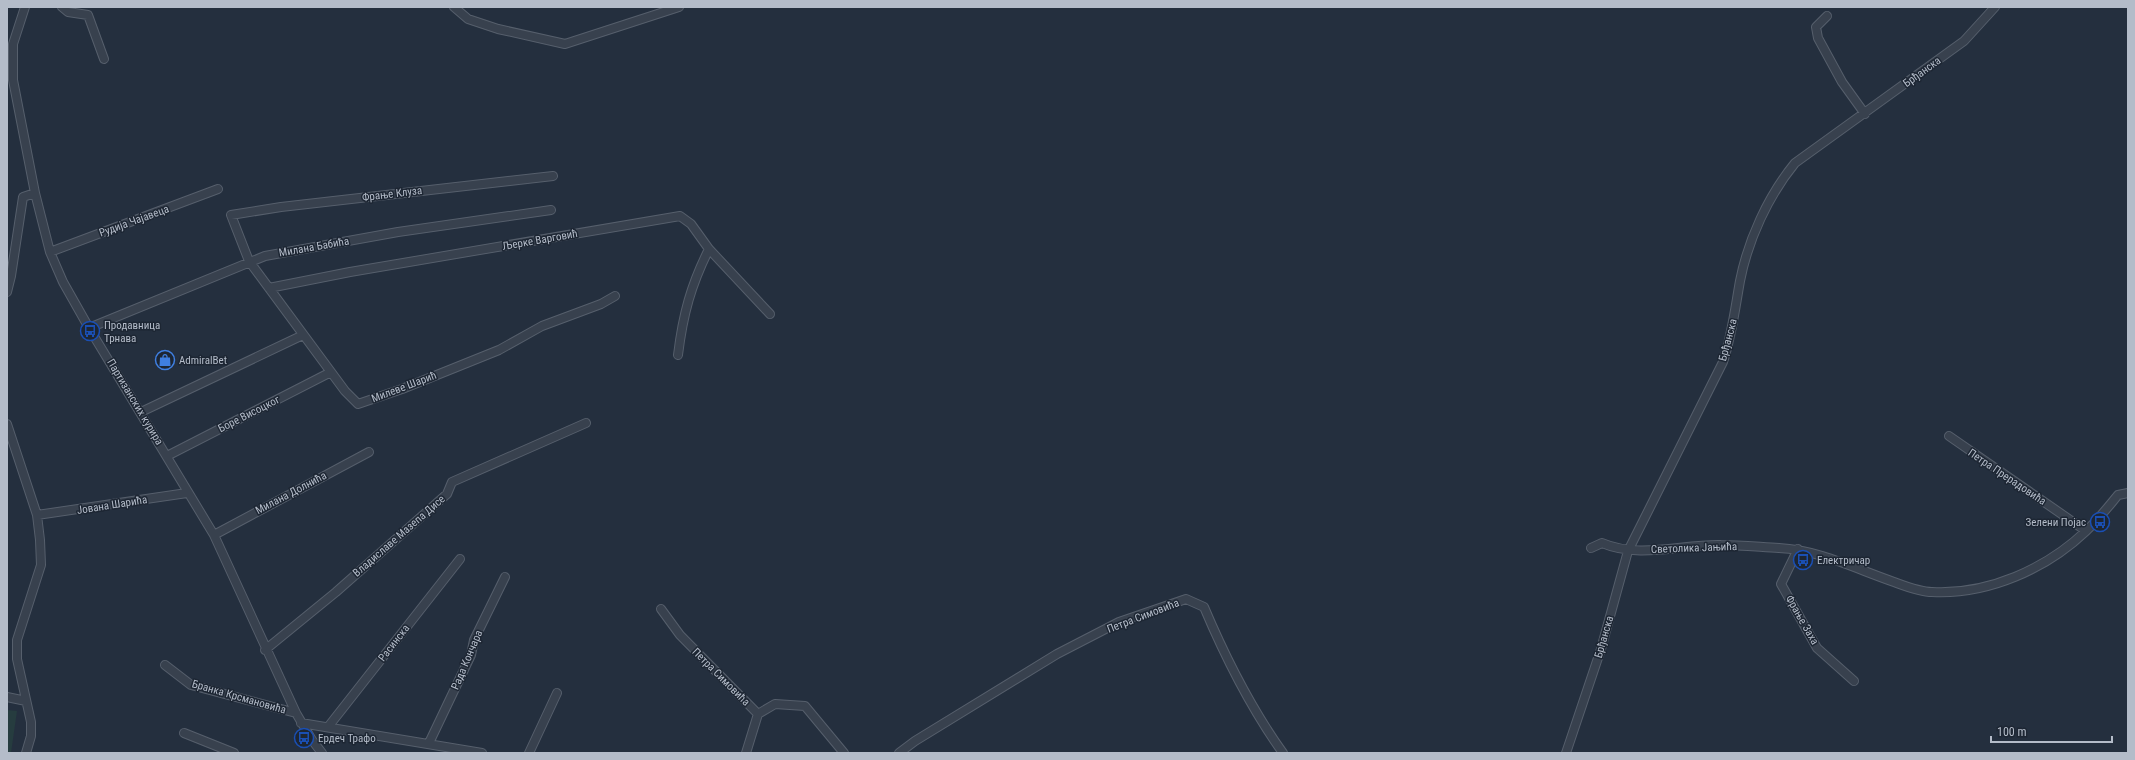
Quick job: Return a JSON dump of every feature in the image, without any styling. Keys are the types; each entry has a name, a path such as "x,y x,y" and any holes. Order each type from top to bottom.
{"street":[{"name":"Партизанских курира","path":"25,7 13,44 13,80 35,193 50,252 63,282 89,328 141,412 187,493 214,535 265,650 296,713 322,753"},
{"path":"62,7 68,12 88,16 104,59"},
{"path":"454,7 468,19 498,30 565,44 679,7"},
{"name":"Брђанска","path":"1566,753 1601,649 1628,551 1723,362 1730,340 1746,260 1763,214 1774,191 1795,163 1865,114 1964,41 1995,7"},
{"path":"1827,16 1816,27 1818,38 1842,82 1865,114"},
{"name":"Фрање Клуза","path":"231,215 288,206 553,176"},
{"name":"Рудија Чајавеца","path":"50,252 218,189"},
{"path":"7,292 14,263 23,197 35,193"},
{"name":"Милана Бабића","path":"89,328 249,261 265,256 398,232 551,210"},
{"name":"Милеве Шарић","path":"231,215 249,261 344,391 358,404 402,389 499,350 542,326 601,304 615,296"},
{"name":"Љерке Варговић","path":"269,288 350,272 680,216 691,224 709,249 770,314"},
{"path":"678,355 682,321 694,280 709,249"},
{"path":"141,412 303,335"},
{"name":"Боре Висоцког","path":"167,456 331,372"},
{"name":"Владиславе Мазепа Дисе","path":"265,650 336,592 447,494 452,482 586,423"},
{"path":"7,424 37,515 41,565 17,640 17,659 31,722 31,736 26,753"},
{"name":"Петра Прерадовића","path":"1948,436 2086,531"},
{"name":"Милана Долнића","path":"214,535 369,452"},
{"name":"Јована Шарића","path":"37,515 187,493"},
{"name":"Светолика Јањића","path":"1628,551 1720,545 1798,549 1862,569 1895,582 1931,592 1950,592 2004,582 2034,568 2064,549 2086,531 2118,495 2128,493"},
{"path":"1591,548 1602,543 1628,551"},
{"name":"Фрање Заха","path":"1798,549 1781,584 1817,648 1854,681"},
{"name":"Расинска","path":"328,727 460,559"},
{"name":"Рада Кончара","path":"429,743 471,655 474,640 505,577"},
{"name":"Петра Симовића","path":"899,753 915,741 1058,654 1119,622 1186,599 1204,607 1227,661 1262,724 1283,753"},
{"name":"Петра Симовића","path":"661,609 680,635 758,714 776,704 805,706 844,753"},
{"name":"Бранка Крсмановића","path":"164,666 191,685 296,713"},
{"path":"529,753 557,694"},
{"path":"7,697 26,701"},
{"path":"746,753 758,714"},
{"path":"302,723 482,753"},
{"path":"184,733 234,753"}],"green space":[{"path":"7,710 17,711 11,753 7,753"}],"place":[{"name":"Продавница Трнава","path":"90,331"},
{"name":"AdmiralBet","path":"165,360"},
{"name":"Зелени Појас","path":"2100,522"},
{"name":"Електричар","path":"1803,560"},
{"name":"Ердеч Трафо","path":"304,738"}]}
